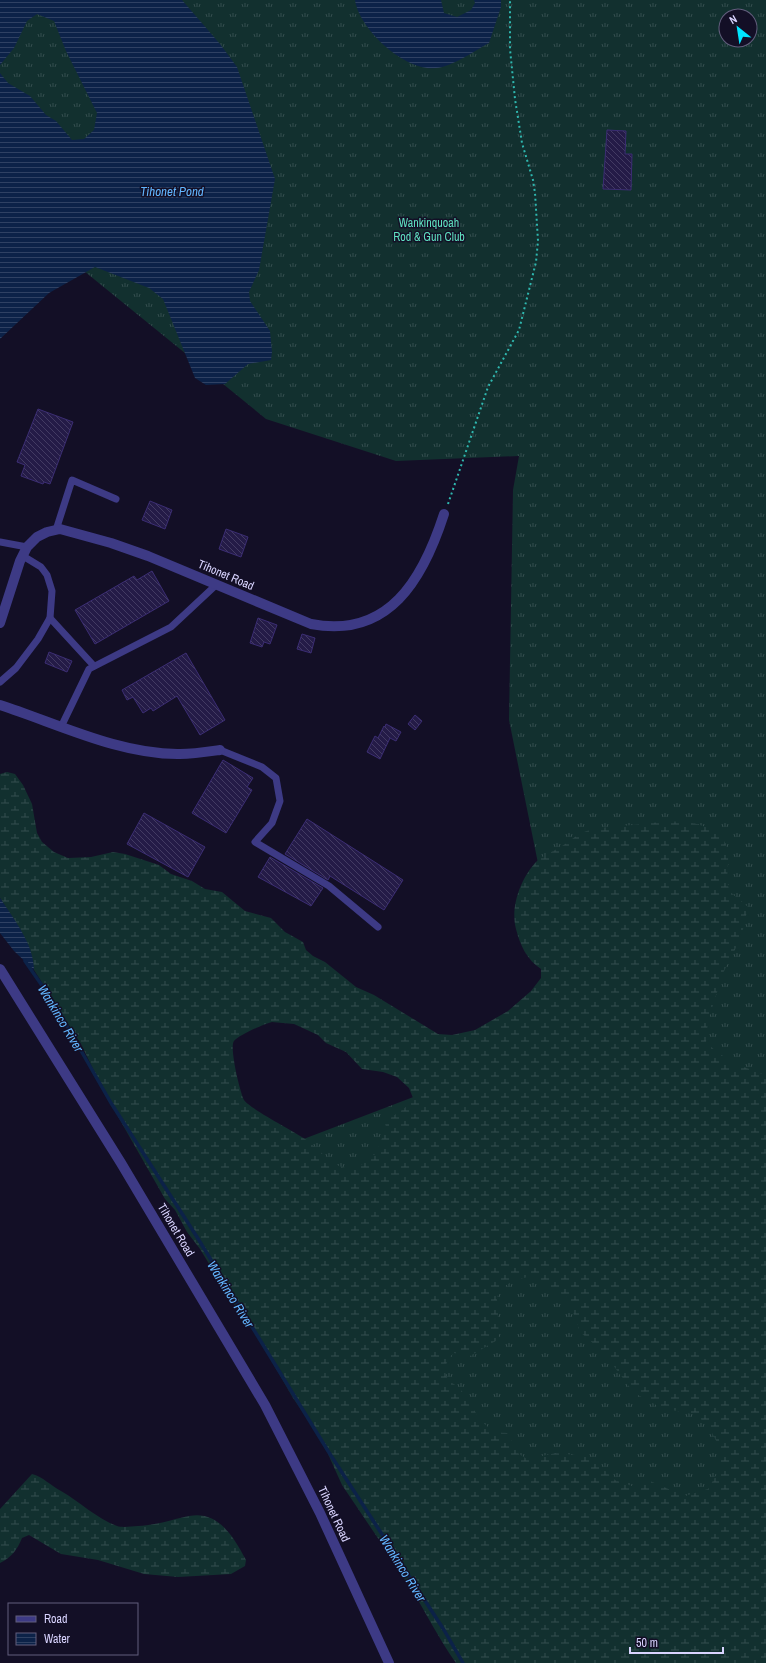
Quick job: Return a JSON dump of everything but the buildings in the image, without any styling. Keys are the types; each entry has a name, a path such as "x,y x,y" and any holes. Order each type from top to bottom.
{"street":[{"name":"Tihonet Road","path":"25,552 37,537 47,532 60,529 111,543 148,556 216,586 311,624 331,627 364,622 392,606 408,590 428,558 444,514"},
{"path":"0,623 25,552"},
{"path":"0,705 120,746 179,754 220,750"},
{"name":"Tihonet Road","path":"0,969 121,1163 265,1405 320,1513 389,1663"}],"lane":[{"path":"56,530 72,480 116,499"},
{"path":"0,542 25,552 42,567 47,575 52,592 50,618 38,639 16,668 0,682"},
{"path":"61,727 89,669 171,628 216,586"},
{"path":"50,618 94,666"},
{"path":"220,750 262,767 276,778 280,801 272,823 255,842 329,886 378,927"}],"path":[{"path":"444,514 488,386 519,330 536,262 538,241 535,193 533,180 522,142 513,81 510,0"}],"green space":[{"name":"Wankinquoah Rod & Gun Club","path":"0,0 766,0 766,1663 584,1663 204,1177 573,1036 509,720 513,490 519,456 396,461 266,419 68,258 0,233"},
{"path":"7,772 15,774 23,785 32,804 37,833 42,842 54,852 68,858 91,857 113,852 125,854 159,865 171,874 192,881 205,889 222,892 245,911 271,918 285,932 303,942 306,950 313,956 325,962 356,987 374,995 438,1034 452,1035 475,1030 508,1011 531,991 541,978 541,969 528,957 520,941 516,929 514,912 521,884 536,862 542,857 583,832 610,827 672,821 693,823 712,830 720,836 727,847 727,879 729,889 733,895 748,907 741,938 723,973 708,1021 706,1042 719,1054 730,1059 732,1067 738,1066 766,1074 766,1663 456,1663 411,1588 342,1485 328,1454 328,1449 293,1398 256,1334 243,1319 200,1249 187,1232 175,1210 165,1199 104,1092 81,1044 34,970 29,948 19,928 0,898 0,774","holes":["272,1022 294,1024 318,1035 326,1043 346,1052 362,1069 383,1072 397,1077 409,1088 413,1098 411,1102 388,1120 380,1145 371,1158 366,1162 353,1168 341,1167 334,1163 310,1142 255,1109 244,1100 234,1060 234,1041 246,1033","533,1276 568,1298 580,1332 604,1353 634,1393 662,1408 697,1415 710,1429 721,1450 721,1467 708,1489 685,1496 650,1481 632,1486 615,1480 595,1461 585,1456 556,1453 527,1459 519,1454 507,1433 498,1432 490,1428 478,1417 465,1395 448,1379 445,1372 448,1360 454,1353 470,1356 499,1339 497,1299 499,1290 514,1280"]},
{"path":"32,1474 43,1479 68,1495 102,1519 119,1527 151,1525 189,1516 200,1515 209,1517 217,1521 231,1535 246,1560 245,1566 231,1574 178,1577 144,1574 98,1560 61,1554 29,1535 22,1538 14,1553 0,1563 0,1509"}],"water":[{"name":"Tihonet Pond","path":"0,0 182,0 220,44 237,67 275,179 259,270 249,292 250,301 270,331 272,352 271,360 248,364 225,384 206,385 195,378 163,299 149,288 95,267 49,293 0,339 0,73 8,83 30,96 46,115 56,121 72,140 84,139 94,130 97,113 66,51 54,21 37,14 27,21 14,48 0,65"},
{"path":"355,0 441,0 444,13 457,17 471,10 475,3 474,0 501,0 501,7 489,43 449,65 436,68 424,67 411,63 398,56 385,46 365,23 358,11"},
{"path":"0,898 27,941 31,951 34,970 14,951 0,933"}],"waterway":[{"name":"Wankinco River","path":"25,961 52,1000 111,1103 197,1237 328,1451 444,1630 463,1663"}]}
